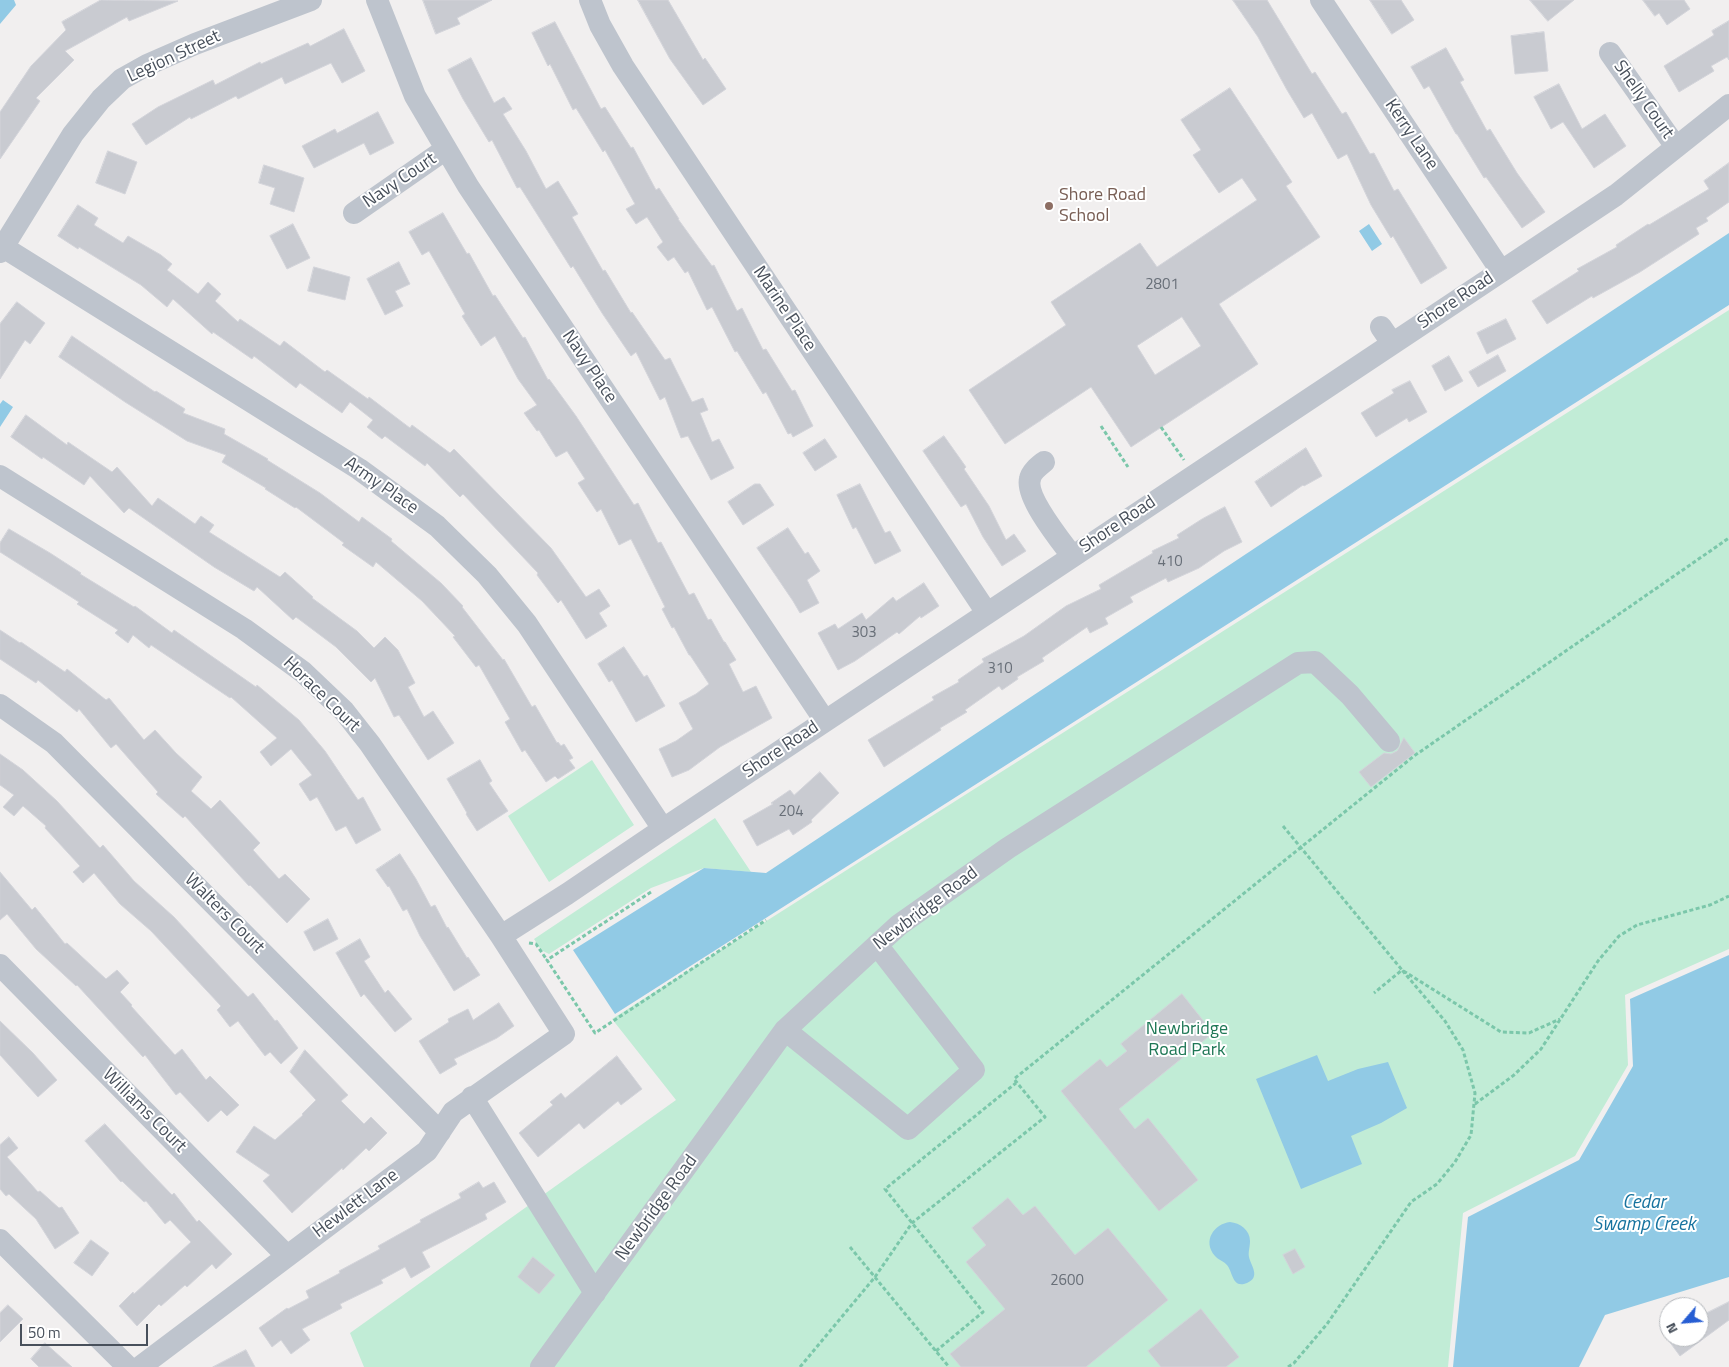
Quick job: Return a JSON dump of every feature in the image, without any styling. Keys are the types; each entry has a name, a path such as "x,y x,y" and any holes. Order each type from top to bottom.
{"street":[{"name":"Legion Street","path":"1,249 73,134 101,99 122,80 147,65 195,44 311,0"},
{"name":"Navy Place","path":"376,0 415,96 468,186 825,721"},
{"name":"Marine Place","path":"590,0 600,25 623,66 987,613"},
{"name":"Kerry Lane","path":"1321,0 1501,271"},
{"name":"Shelly Court","path":"1610,53 1676,147"},
{"name":"Shore Road","path":"501,936 567,894 1194,475 1338,368 1386,335 1501,271 1616,195 1729,106"},
{"name":"Navy Court","path":"354,213 446,149"},
{"name":"Army Place","path":"1,249 359,469 437,526 487,575 527,624 663,829"},
{"path":"1044,462 1036,468 1029,480 1030,494 1072,556"},
{"name":"Horace Court","path":"0,476 244,629 303,672 344,711 370,744 501,936 564,1034"},
{"name":"Newbridge Road","path":"541,1367 785,1030 900,925 1008,848 1298,663 1314,662 1350,695 1389,741"},
{"name":"Walters Court","path":"0,705 54,743 440,1132"},
{"path":"785,1030 908,1129 974,1070 877,945"},
{"name":"Williams Court","path":"0,966 287,1256"},
{"name":"Hewlett Lane","path":"140,1367 427,1151 453,1112 564,1034"},
{"path":"472,1097 595,1293"},
{"path":"0,1240 128,1367"}],"path":[{"path":"1101,426 1128,467"},
{"path":"1161,427 1194,475"},
{"path":"800,1367 875,1277 912,1223 1045,1117 1014,1079 1414,756 1729,538"},
{"path":"1283,826 1445,1021 1463,1050 1475,1093 1471,1135 1455,1162 1437,1184 1411,1202 1327,1324 1294,1363 1288,1367"},
{"path":"547,960 651,892"},
{"path":"1475,1104 1514,1075 1541,1049 1598,961 1618,936 1637,926 1710,905 1729,896"},
{"path":"536,944 595,1033 766,920"},
{"path":"1374,993 1402,970"},
{"path":"1402,970 1501,1032 1529,1033 1560,1020"},
{"path":"936,1351 983,1312 885,1189 1016,1083"},
{"path":"850,1247 949,1367"}],"green space":[{"name":"Newbridge Road Park","path":"1729,310 1729,949 1625,995 1628,1065 1575,1156 1463,1213 1448,1367 364,1367 350,1333 676,1100 612,1019"},
{"path":"592,760 634,825 549,882 508,816"},
{"path":"715,818 751,872 704,868 651,888 549,954 541,950 534,939"}],"water":[{"path":"0,0 14,0 16,5 0,24"},
{"path":"1369,224 1382,244 1372,251 1359,231"},
{"path":"1729,233 1729,305 615,1014 573,950 704,868 766,873"},
{"path":"3,400 13,407 0,427 0,404"},
{"name":"Cedar Swamp Creek","path":"1729,955 1729,1277 1605,1315 1579,1367 1453,1367 1468,1217 1579,1160 1633,1066 1630,999"},
{"path":"1317,1055 1328,1081 1358,1069 1388,1062 1407,1108 1381,1123 1351,1136 1362,1164 1301,1189 1256,1079"},
{"path":"1230,1222 1244,1228 1250,1237 1249,1255 1254,1278 1247,1283 1238,1284 1227,1265 1218,1259 1211,1250 1210,1239 1212,1234 1219,1226"}],"building":[{"path":"101,0 178,1 129,21 127,17 65,51 74,60 36,98 40,101 0,159 0,112 31,66 66,30 62,22"},
{"path":"423,0 492,0 457,18 460,24 436,34"},
{"path":"638,0 668,0 703,60 705,58 726,89 703,105 670,59"},
{"path":"1233,0 1267,0 1312,74 1315,72 1342,114 1346,112 1370,154 1374,153 1394,191 1398,189 1447,268 1421,284 1393,236 1391,238 1371,205 1347,154 1338,159 1312,113 1304,118 1258,37"},
{"path":"1370,0 1401,0 1414,20 1392,34"},
{"path":"1530,0 1574,0 1548,21"},
{"path":"1643,0 1684,0 1690,9 1667,25 1659,13 1655,16"},
{"path":"1729,21 1729,60 1727,57 1711,66 1714,71 1679,92 1664,66 1714,35 1712,31"},
{"path":"555,22 601,109 605,107 631,148 633,147 656,190 659,188 678,219 712,266 714,265 737,311 742,308 763,350 766,349 792,391 795,390 813,426 793,437 791,433 788,434 766,392 763,394 737,351 735,352 712,307 707,310 688,271 685,273 674,257 668,261 657,247 663,242 647,217 636,224 626,209 635,204 605,150 603,152 576,108 573,110 532,33"},
{"path":"344,29 365,71 342,83 331,63 285,84 282,77 238,99 236,96 191,119 190,117 146,145 132,124 158,107 213,80 215,85 260,62 261,64 308,43 310,46"},
{"path":"1544,32 1548,71 1515,74 1511,36"},
{"path":"1446,48 1464,80 1460,82 1487,131 1490,129 1517,173 1545,212 1522,228 1486,177 1484,178 1429,86 1424,89 1411,67"},
{"path":"471,58 494,103 504,97 512,109 503,114 526,151 546,189 558,181 578,214 572,217 603,271 605,270 631,313 665,360 670,358 692,402 703,398 708,410 700,413 712,442 719,439 734,468 711,480 688,436 681,438 665,397 660,400 636,352 631,356 573,266 571,268 520,187 517,188 492,140 489,142 448,70"},
{"path":"1559,84 1582,129 1605,114 1626,146 1594,168 1563,122 1551,129 1534,97"},
{"path":"1230,88 1292,182 1286,186 1320,237 1219,304 1258,364 1131,447 1091,387 1005,444 969,390 1066,325 1051,302 1140,243 1157,267 1257,200 1242,178 1219,193 1193,155 1201,150 1181,120","holes":["1182,317 1201,346 1155,375 1137,346"]},
{"path":"378,112 394,143 370,155 364,143 314,168 302,146 335,129 337,133"},
{"path":"108,151 137,162 125,194 96,183"},
{"path":"1729,163 1729,202 1706,218 1708,221 1696,228 1699,234 1640,272 1593,298 1592,296 1547,324 1532,301 1579,271 1577,269 1617,247 1616,245 1648,224 1709,189 1704,181"},
{"path":"264,165 304,178 294,212 270,204 275,188 259,183"},
{"path":"78,205 98,218 94,225 123,243 128,236 161,255 172,264 167,270 198,294 208,282 221,294 215,301 238,322 240,319 280,346 284,341 325,372 327,370 368,399 369,397 410,428 412,425 450,453 454,449 551,548 586,597 599,589 610,606 599,613 607,626 586,639 561,600 558,603 537,575 538,573 463,494 460,497 427,463 425,466 385,436 382,439 367,427 373,420 350,402 342,413 300,383 296,388 254,356 252,359 213,332 212,334 173,299 167,307 141,285 58,236"},
{"path":"443,213 467,254 469,253 493,296 495,295 523,338 525,337 548,380 576,416 634,505 638,503 658,543 661,542 689,595 694,593 708,620 711,619 736,660 729,664 743,692 756,686 772,718 720,747 689,770 672,777 659,749 676,741 693,729 679,703 709,684 689,655 674,627 672,628 662,609 665,607 631,539 619,545 601,509 597,512 578,483 585,479 567,451 556,457 539,430 537,431 524,413 537,405 518,379 495,336 481,346 462,316 465,314 429,251 422,255 409,232"},
{"path":"293,224 310,258 287,269 270,236"},
{"path":"399,262 410,284 395,291 403,306 385,315 367,279"},
{"path":"314,267 350,277 345,300 308,291"},
{"path":"17,302 45,323 30,344 25,340 0,379 0,324"},
{"path":"1506,319 1516,339 1487,354 1477,333"},
{"path":"72,336 155,392 185,409 183,413 225,429 224,434 268,459 320,493 359,522 362,517 392,539 391,541 441,583 463,606 504,659 532,707 535,705 557,743 561,746 564,744 573,758 569,760 575,768 558,779 555,776 546,782 525,750 522,752 505,722 510,719 479,665 476,667 453,637 455,636 422,601 376,562 373,567 342,545 344,543 296,507 222,462 226,455 187,441 59,357"},
{"path":"1498,355 1506,371 1478,387 1469,372"},
{"path":"1449,356 1463,381 1445,391 1432,366"},
{"path":"1410,381 1427,412 1409,422 1407,418 1376,437 1361,413 1394,393 1392,390"},
{"path":"26,415 67,445 68,442 112,472 117,467 152,506 158,498 195,524 201,516 214,525 209,532 280,577 285,572 312,598 357,631 374,648 385,637 398,650 415,683 408,687 424,717 433,711 454,743 428,760 399,715 394,717 375,678 371,682 336,647 296,617 293,620 257,587 254,591 214,567 129,508 124,513 90,476 84,485 11,437"},
{"path":"944,436 966,467 964,469 989,506 1006,540 1014,534 1026,551 1002,566 983,537 966,504 961,507 923,451"},
{"path":"825,439 837,457 815,471 803,453"},
{"path":"1306,448 1322,476 1303,485 1271,507 1255,482"},
{"path":"755,484 760,484 774,505 743,525 728,502"},
{"path":"860,484 885,533 890,531 901,551 875,564 856,527 853,529 837,495"},
{"path":"1225,507 1242,542 1224,551 1199,568 1168,582 1166,578 1130,597 1133,602 1105,618 1108,624 1090,633 1087,627 1042,658 1044,661 1017,677 1018,679 1002,690 999,686 965,710 967,712 940,728 941,730 884,767 868,740 934,700 932,697 959,682 958,680 984,662 982,659 1024,636 1066,606 1101,589 1099,585 1153,553 1152,551 1179,538 1177,535"},
{"path":"788,528 805,554 808,552 820,571 807,580 819,603 800,613 757,548"},
{"path":"9,529 135,606 172,633 174,630 256,687 257,685 299,720 325,751 358,800 363,797 381,830 356,844 346,826 336,831 317,797 310,801 299,784 312,775 291,749 271,766 260,752 277,738 231,697 151,645 149,648 133,635 128,643 115,633 118,630 77,604 79,602 0,552 0,543"},
{"path":"924,583 939,606 921,618 920,616 899,634 897,632 855,661 838,670 818,633 835,624 838,629 862,613 866,620 893,597 896,601"},
{"path":"0,630 65,672 67,669 106,700 109,698 144,740 155,730 202,777 191,791 211,809 220,800 260,843 253,850 279,879 285,874 310,899 287,923 249,886 185,816 183,818 156,794 158,792 116,744 111,748 79,709 77,712 38,680 36,683 0,659"},
{"path":"624,647 644,677 647,675 665,706 636,722 612,680 609,682 598,664"},
{"path":"1404,738 1415,753 1371,787 1359,772 1384,753 1391,754 1397,751"},
{"path":"0,754 23,770 57,801 100,848 103,845 134,881 174,917 248,997 253,993 298,1048 281,1064 270,1052 265,1056 238,1021 230,1027 217,1010 221,1006 151,931 120,904 94,873 83,883 73,872 80,866 45,828 46,826 23,806 14,816 3,807 14,795 0,785"},
{"path":"480,760 492,781 489,783 508,811 477,831 447,779"},
{"path":"820,772 839,793 811,820 812,822 793,835 789,829 757,846 743,821 773,804 771,803 790,790 794,795"},
{"path":"400,854 431,907 435,905 447,928 480,975 454,991 420,936 407,909 403,911 389,886 376,870"},
{"path":"0,872 32,910 35,907 65,944 67,943 106,979 117,970 129,983 120,992 175,1055 182,1049 206,1080 210,1076 239,1105 227,1116 221,1110 208,1122 180,1092 176,1095 145,1055 143,1057 77,985 36,949 7,914 0,920"},
{"path":"328,919 338,939 314,951 304,932"},
{"path":"360,939 370,957 364,961 385,993 388,990 412,1019 395,1032 364,994 361,997 336,953"},
{"path":"1182,994 1213,1033 1119,1109 1135,1129 1148,1118 1198,1180 1159,1211 1061,1091 1100,1059 1107,1067 1127,1051 1121,1044"},
{"path":"499,1003 514,1026 497,1038 454,1059 457,1064 440,1074 419,1041 449,1022 448,1019 468,1009 473,1020"},
{"path":"0,1021 57,1080 38,1097 0,1055"},
{"path":"305,1050 348,1095 341,1101 364,1124 371,1117 387,1133 369,1151 366,1148 343,1170 342,1168 292,1213 263,1181 270,1175 236,1152 254,1126 275,1140 303,1115 316,1100 290,1072"},
{"path":"617,1056 642,1089 621,1105 618,1101 584,1129 579,1123 538,1157 519,1133 553,1105 550,1102 561,1093 565,1098"},
{"path":"105,1124 172,1195 174,1193 197,1222 199,1220 232,1254 216,1269 212,1264 187,1287 185,1285 161,1306 159,1304 137,1326 119,1306 191,1242 170,1220 165,1224 146,1201 144,1202 121,1182 85,1141"},
{"path":"9,1137 18,1148 7,1157 38,1192 40,1191 59,1208 62,1207 79,1233 55,1249 36,1219 9,1194 6,1196 0,1189 0,1145"},
{"path":"479,1182 483,1188 494,1182 506,1202 485,1214 487,1219 422,1252 430,1267 411,1278 405,1267 381,1280 383,1283 340,1304 342,1308 302,1329 310,1340 291,1354 281,1340 272,1347 259,1328 287,1308 309,1298 306,1291 380,1249 378,1246 421,1222 420,1220 461,1198 459,1194"},
{"path":"1008,1198 1023,1215 1035,1206 1075,1255 1108,1228 1168,1300 1086,1367 961,1367 950,1354 1005,1309 966,1262 986,1245 972,1228"},
{"path":"91,1240 109,1253 92,1276 74,1263"},
{"path":"1295,1249 1305,1267 1293,1274 1283,1255"},
{"path":"533,1257 555,1275 539,1294 518,1277"},
{"path":"1729,1302 1729,1320 1709,1335 1709,1312"},
{"path":"8,1305 23,1319 0,1342 0,1313"},
{"path":"1201,1309 1239,1357 1226,1367 1161,1367 1148,1351"},
{"path":"45,1343 72,1367 39,1367 31,1359"},
{"path":"1673,1347 1692,1347 1680,1356"},
{"path":"246,1350 255,1367 213,1367"}],"place":[{"name":"Shore Road School","path":"1049,206"}]}
